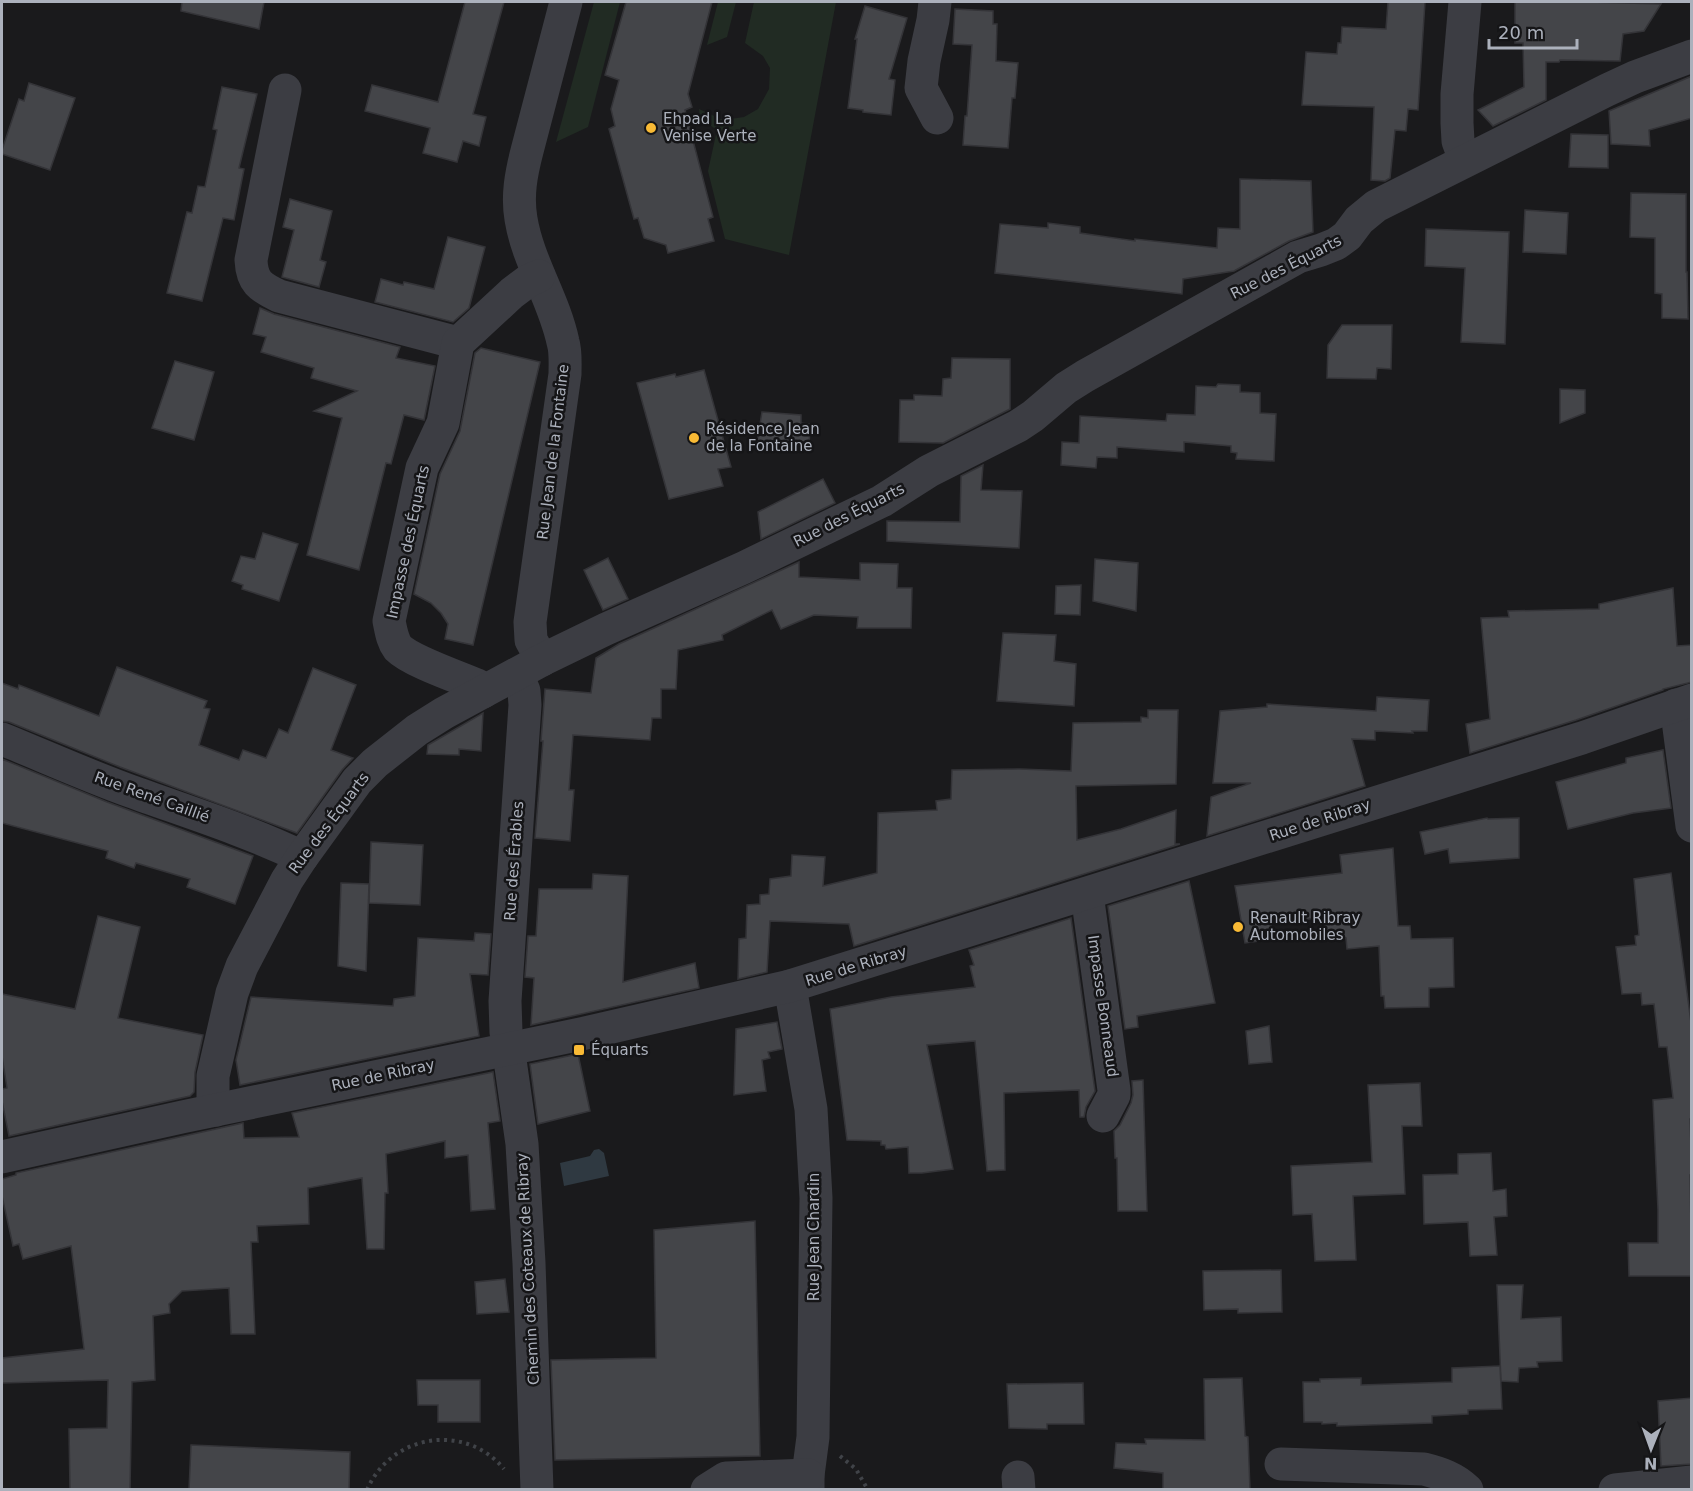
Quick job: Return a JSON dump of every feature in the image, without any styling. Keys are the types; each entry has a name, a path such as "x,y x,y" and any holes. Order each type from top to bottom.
{"street":[{"name":"Rue Jean de la Fontaine","path":"529,667 530,622 565,374 565,359 559,325 525,238 519,199 521,175 566,2"},
{"path":"934,2 921,88 937,118"},
{"path":"1465,2 1457,94 1458,141 1465,160"},
{"name":"Rue des Équarts","path":"216,1110 213,1076 232,993 242,966 287,880 357,781 375,763 426,724 529,667 606,629 743,568 882,501 929,471 1018,426 1085,376 1298,257 1336,244 1376,206 1625,81 1692,56"},
{"path":"285,90 251,260 255,280 264,289 279,296 458,343 512,293 539,276"},
{"name":"Impasse des Équarts","path":"458,343 443,423 422,468 389,621 392,636 398,647 412,657 477,685 483,692"},
{"name":"Rue des Érables","path":"508,1049 505,1001 524,692 529,667"},
{"path":"1684,703 1692,826"},
{"name":"Rue de Ribray","path":"2,1157 790,986 1582,738 1684,703"},
{"name":"Rue René Caillié","path":"2,739 127,790 243,830 302,857"},
{"name":"Impasse Bonneaud","path":"1087,894 1114,1090 1114,1095 1103,1116"},
{"name":"Rue Jean Chardin","path":"790,986 811,1109 816,1197 813,1437 808,1482"},
{"name":"Chemin des Coteaux de Ribray","path":"508,1049 522,1144 529,1263 522,1466 537,1490"},
{"path":"1281,1464 1424,1469 1442,1474 1461,1484 1467,1490"},
{"path":"707,1490 726,1478 808,1482"},
{"path":"1615,1490 1692,1482"}],"path":[{"path":"367,1490 382,1465 397,1453 414,1444 432,1440 451,1440 470,1444 498,1461 522,1466"}],"shaded area":[{"path":"594,2 620,2 588,127 556,142"},
{"path":"718,2 736,2 727,37 707,45"},
{"path":"754,2 836,2 789,255 725,239 708,171 717,130 700,118 699,109 723,120 744,117 758,109 769,89 770,68 763,56 745,43"},
{"path":"599,1149 604,1153 609,1176 564,1186 560,1163 590,1156 594,1150"}],"building":[{"path":"182,2 264,2 259,29 181,11"},
{"path":"465,2 504,2 473,114 486,117 479,146 463,141 457,162 423,153 430,128 365,111 372,85 438,102"},
{"name":"Ehpad La Venise Verte","path":"626,2 712,2 688,94 692,107 685,110 713,217 708,219 714,241 668,253 666,245 644,238 638,218 634,219 609,129 615,126 611,109 619,80 605,75"},
{"path":"1388,2 1425,2 1418,110 1408,109 1406,131 1395,130 1390,178 1385,181 1371,180 1374,107 1302,105 1306,52 1337,54 1338,43 1341,43 1342,27 1386,29"},
{"path":"1515,2 1661,4 1644,31 1623,34 1620,61 1560,60 1559,62 1546,62 1546,100 1493,126 1478,110 1524,87 1523,43 1515,43"},
{"path":"865,6 907,18 889,79 895,80 891,115 848,108 857,39 855,39"},
{"path":"955,9 993,11 993,24 997,24 996,61 1018,63 1015,98 1012,98 1008,148 963,145 972,45 953,44"},
{"path":"1692,76 1692,118 1649,130 1650,146 1611,144 1609,111"},
{"path":"29,83 75,98 50,170 2,154 19,99 24,101"},
{"path":"222,87 257,94 239,168 244,169 234,220 223,218 202,301 167,293 187,212 192,213 198,186 205,187 217,130 213,129"},
{"path":"1571,134 1608,135 1608,168 1569,167"},
{"path":"1240,179 1311,181 1313,232 1289,241 1234,271 1183,279 1182,294 995,273 1000,224 1048,228 1048,223 1080,227 1080,233 1135,241 1135,239 1217,248 1218,228 1240,229"},
{"path":"1631,193 1686,194 1688,319 1662,318 1662,294 1655,293 1655,238 1630,237"},
{"path":"290,199 332,211 320,260 326,262 319,287 282,277 294,230 283,227"},
{"path":"1525,210 1568,213 1566,254 1523,252"},
{"path":"1426,229 1509,232 1505,344 1461,342 1465,268 1425,266"},
{"path":"448,237 485,247 469,308 453,322 375,302 381,279 403,285 404,282 434,289"},
{"path":"260,308 274,314 400,347 396,358 435,366 424,420 404,415 391,464 386,463 359,570 307,555 342,418 314,411 357,391 311,378 314,368 261,352 266,337 253,334"},
{"path":"1342,325 1392,325 1391,369 1377,368 1376,379 1327,378 1328,345"},
{"path":"481,348 540,362 473,645 445,639 448,624 441,613 431,603 414,594 440,474 460,431 475,353"},
{"path":"952,358 1010,359 1010,409 943,443 899,442 900,400 914,400 914,395 942,396 943,379 951,378"},
{"path":"175,361 214,372 194,440 152,428"},
{"name":"Résidence Jean de la Fontaine","path":"704,370 731,467 718,469 723,486 669,499 637,383"},
{"path":"1218,384 1240,385 1240,392 1260,393 1260,413 1276,414 1274,461 1236,459 1237,453 1231,452 1231,446 1184,442 1184,452 1117,447 1117,458 1097,457 1096,468 1061,465 1062,442 1079,443 1080,416 1166,421 1167,414 1195,415 1196,386 1216,387"},
{"path":"1560,389 1585,390 1585,413 1560,423"},
{"path":"762,412 801,415 801,423 810,424 809,448 757,442"},
{"path":"983,465 981,490 1022,491 1019,548 887,541 887,521 960,522 961,476"},
{"path":"823,479 835,503 761,539 758,512"},
{"path":"263,533 298,544 279,601 242,589 243,585 232,581 241,556 255,559"},
{"path":"608,558 628,599 603,610 584,570"},
{"path":"1095,559 1138,563 1136,611 1093,601"},
{"path":"799,562 799,577 860,580 860,563 898,564 897,588 912,588 911,628 857,628 858,617 814,615 781,629 772,610 722,635 723,640 678,650 676,689 661,689 661,718 652,718 650,740 573,735 569,790 574,790 570,841 535,838 545,689 591,693 596,658 619,644"},
{"path":"1081,585 1080,615 1055,614 1056,586"},
{"path":"1673,588 1677,646 1692,645 1692,682 1663,689 1576,720 1470,753 1466,724 1490,719 1481,618 1509,617 1508,611 1599,609 1599,604"},
{"path":"1003,633 1056,635 1054,661 1076,664 1074,706 997,701"},
{"path":"117,667 207,701 204,708 210,709 199,745 239,760 243,750 266,758 279,729 288,733 313,668 356,685 331,750 353,758 297,833 2,721 2,683 18,689 19,685 99,716"},
{"path":"1377,697 1429,700 1427,731 1412,731 1413,733 1375,731 1375,740 1352,739 1365,786 1207,836 1211,797 1251,783 1213,783 1220,711 1267,707 1267,704 1376,711"},
{"path":"1148,710 1178,710 1176,784 1076,786 1077,840 1121,829 1176,810 1175,844 1180,844 854,946 849,924 770,921 767,972 738,979 739,939 746,938 747,905 760,904 760,895 769,894 770,879 791,876 792,855 825,857 823,886 877,873 878,813 937,810 936,801 951,799 952,770 1071,771 1073,723 1141,722 1141,717 1148,718"},
{"path":"483,713 481,751 459,749 459,755 427,754 428,745"},
{"path":"1663,750 1671,808 1633,813 1568,829 1556,782 1626,763 1626,758"},
{"path":"2,759 107,802 253,856 235,904 187,887 190,879 136,863 134,868 106,858 108,851 2,823"},
{"path":"1487,818 1519,818 1519,858 1450,863 1448,849 1425,854 1420,832"},
{"path":"371,842 423,845 420,905 369,903"},
{"path":"1393,848 1398,926 1410,926 1411,939 1453,938 1454,987 1429,988 1429,1007 1385,1008 1384,996 1381,996 1379,946 1347,949 1346,938 1326,940 1324,917 1271,924 1273,939 1245,943 1235,886 1342,873 1340,855"},
{"path":"1671,873 1692,1030 1692,1119 1690,1119 1692,1175 1690,1175 1692,1276 1629,1276 1628,1243 1658,1243 1653,1100 1673,1098 1667,1047 1659,1047 1654,1004 1642,1005 1641,993 1622,994 1616,947 1636,945 1635,936 1639,935 1634,879"},
{"path":"593,874 628,876 623,982 695,963 699,988 531,1025 534,978 525,977 528,936 536,936 539,889 592,889"},
{"path":"1189,881 1215,1003 1137,1016 1138,1027 1125,1029 1108,906"},
{"path":"341,883 369,884 366,971 338,966"},
{"path":"98,916 140,927 118,1018 203,1035 195,1072 194,1092 190,1096 9,1136 2,1101 2,1089 7,1088 2,1056 2,994 75,1009"},
{"path":"1071,918 1095,1091 1086,1107 1084,1117 1080,1117 1079,1090 1004,1093 1005,1170 987,1171 975,1041 927,1045 953,1169 909,1173 908,1147 886,1149 885,1145 881,1145 881,1141 847,1140 830,1009 891,997 975,987 970,966 974,965 969,950"},
{"path":"475,933 491,934 488,975 470,974 479,1036 240,1085 236,1060 251,997 393,1006 394,999 415,996 418,938 474,941"},
{"path":"777,1022 782,1049 768,1052 770,1058 762,1060 766,1091 734,1095 736,1029"},
{"path":"1269,1026 1272,1062 1249,1064 1246,1031"},
{"path":"578,1054 590,1111 538,1124 530,1064"},
{"path":"493,1072 500,1121 488,1123 495,1209 471,1211 468,1155 445,1158 445,1141 386,1154 388,1193 385,1193 384,1249 367,1249 362,1178 308,1188 309,1224 257,1226 258,1242 251,1242 255,1334 231,1334 229,1288 182,1291 169,1304 170,1313 153,1316 155,1380 132,1382 130,1490 70,1490 69,1429 107,1428 108,1380 2,1383 2,1358 84,1349 71,1246 23,1259 19,1244 13,1246 2,1196 2,1179 16,1175 16,1173 243,1123 244,1138 299,1137 292,1113"},
{"path":"1143,1080 1147,1211 1118,1211 1114,1131 1120,1125 1131,1103 1132,1081"},
{"path":"1420,1083 1422,1126 1402,1126 1405,1194 1353,1196 1356,1260 1315,1261 1312,1214 1293,1215 1291,1166 1372,1162 1368,1085"},
{"path":"1491,1153 1493,1191 1506,1189 1507,1216 1494,1217 1497,1255 1470,1256 1468,1222 1424,1224 1423,1175 1458,1174 1458,1154"},
{"path":"755,1221 760,1456 555,1460 551,1360 656,1358 654,1230"},
{"path":"1281,1270 1282,1312 1238,1313 1238,1309 1204,1310 1203,1271"},
{"path":"505,1279 509,1312 477,1314 475,1282"},
{"path":"1497,1285 1523,1285 1521,1319 1561,1317 1562,1361 1537,1362 1538,1367 1519,1368 1518,1382 1501,1381"},
{"path":"1500,1366 1502,1409 1468,1410 1468,1414 1432,1416 1432,1423 1337,1426 1337,1423 1304,1422 1303,1382 1320,1382 1320,1379 1361,1378 1361,1385 1452,1382 1452,1368"},
{"path":"1242,1378 1250,1490 1163,1490 1163,1473 1114,1468 1116,1443 1146,1444 1145,1439 1205,1440 1204,1379"},
{"path":"417,1380 480,1380 480,1422 438,1422 438,1405 418,1405"},
{"path":"1083,1383 1084,1424 1047,1424 1047,1429 1009,1428 1007,1384"},
{"path":"1692,1398 1692,1464 1661,1466 1658,1401"},
{"path":"191,1445 350,1452 349,1490 189,1490"}],"place":[{"name":"Ehpad La Venise Verte","path":"651,128"},
{"name":"Résidence Jean de la Fontaine","path":"694,438"},
{"name":"Renault Ribray Automobiles","path":"1238,927"},
{"name":"Équarts","path":"579,1050"}]}
